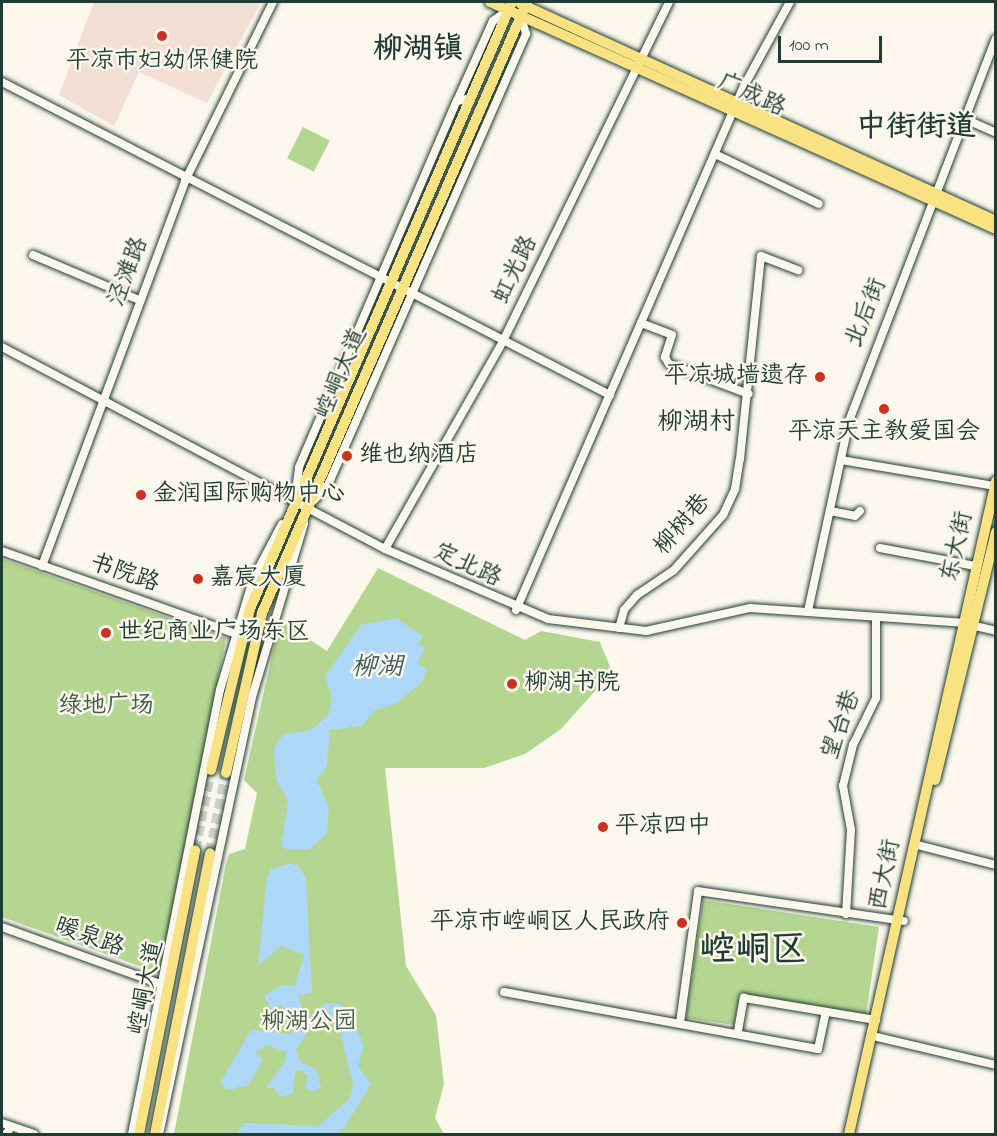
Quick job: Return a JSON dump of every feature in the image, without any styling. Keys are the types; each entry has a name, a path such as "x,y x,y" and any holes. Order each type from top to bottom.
{"main road":[{"name":"广成路","path":"490,2 518,6 639,65 934,197 996,229"},
{"name":"崆峒大道","path":"226,773 262,613 309,505 471,98 518,6"},
{"name":"崆峒大道","path":"211,770 249,609 295,498 396,287 518,6"},
{"name":"广成路","path":"934,197 996,220"},
{"name":"东大街","path":"967,624 975,566 995,484"},
{"name":"东大街","path":"967,624 996,532"},
{"name":"西大街","path":"855,1134 967,624"},
{"name":"崆峒大道","path":"140,1134 195,850"},
{"name":"崆峒大道","path":"157,1134 210,853"},
{"name":"西大街","path":"849,1134 875,1037 876,1020 901,920"}],"street":[{"name":"泾滩路","path":"42,566 101,399 185,180 273,2"},
{"name":"虹光路","path":"385,549 503,341 669,2"},
{"path":"516,610 714,154 790,2"},
{"path":"132,1134 234,633 254,579 295,498 299,467 379,278 493,21 518,6 526,34 328,484 309,505 252,697 173,1088 157,1134"},
{"name":"北后街","path":"808,611 841,460 868,363 996,39"},
{"path":"2,82 185,180 610,395"},
{"path":"457,101 471,98"},
{"path":"965,118 996,133"},
{"path":"714,154 819,204"},
{"path":"33,255 139,300"},
{"name":"柳树巷","path":"619,628 624,610 638,595 674,570 723,515 735,489 749,394 761,256 798,270"},
{"path":"641,323 672,335 665,357 669,363 749,394"},
{"name":"定北路","path":"2,346 309,505 385,549 516,610 646,631 750,608 967,624 996,631"},
{"path":"841,460 995,484"},
{"path":"830,511 855,516 860,512"},
{"path":"880,548 975,566"},
{"name":"书院路","path":"2,551 234,633"},
{"name":"望台巷","path":"846,914 852,852 843,786 853,745 876,698 876,619"},
{"path":"917,844 996,865"},
{"path":"681,1023 698,891 846,914 901,920"},
{"name":"暖泉路","path":"2,927 163,985"},
{"path":"504,992 738,1031 818,1048 826,1012"},
{"path":"738,1031 744,999 876,1020"},
{"path":"875,1037 996,1065"},
{"path":"2,1123 34,1134"},
{"path":"6,1134 11,1127"}],"shaded area":[{"name":"平凉市妇幼保健院","path":"94,2 261,2 207,103 139,72 114,126 59,95"}],"green space":[{"path":"303,127 330,141 314,172 287,158"},
{"name":"绿地广场","path":"2,559 226,638 162,974 2,917"},
{"name":"柳湖公园","path":"378,568 525,640 541,631 600,642 612,672 561,729 525,754 484,768 385,768 406,966 436,1015 444,1084 435,1118 444,1134 174,1134 226,864 229,854 245,849 257,793 244,780 280,620 327,651"},
{"path":"703,900 879,927 866,1015 739,996 734,1025 686,1018"}],"water":[{"name":"柳湖","path":"396,618 423,636 418,644 425,648 417,663 427,670 422,682 397,703 374,711 362,726 330,730 327,766 317,780 329,809 327,833 310,849 286,849 281,846 288,801 276,779 274,748 284,734 311,730 328,715 332,699 325,676 361,625"},
{"path":"288,864 298,865 306,878 312,993 298,996 302,1008 288,1016 281,1004 272,1010 264,996 282,985 295,986 304,955 281,946 258,966 267,877 271,869"},
{"path":"325,1003 340,1004 349,1015 364,1045 358,1066 371,1084 345,1127 336,1134 236,1134 245,1123 319,1126 350,1098 353,1084 340,1031 328,1012 318,1016 296,1050 301,1062 317,1070 321,1088 312,1092 305,1087 308,1076 301,1070 295,1072 293,1093 281,1097 274,1088 266,1088 286,1060 286,1052 267,1045 255,1053 263,1059 249,1085 228,1090 220,1083 251,1030 291,1034"}],"tunnel":[{"path":"195,850 211,770"},
{"path":"210,853 226,773"}],"place":[{"name":"平凉市妇幼保健院","path":"162,36"},
{"name":"平凉城墙遗存","path":"820,377"},
{"name":"平涼天主教爱国会","path":"884,409"},
{"name":"维也纳酒店","path":"347,456"},
{"name":"金润国际购物中心","path":"141,495"},
{"name":"嘉宸大厦","path":"198,579"},
{"name":"世纪商业广场东区","path":"106,633"},
{"name":"柳湖书院","path":"512,684"},
{"name":"平凉四中","path":"603,827"},
{"name":"平凉市崆峒区人民政府","path":"682,923"}],"district":[{"name":"柳湖镇","path":"418,50"},
{"name":"中街街道","path":"916,128"},
{"name":"柳湖村","path":"696,424"},
{"name":"崆峒区","path":"753,952"}]}
